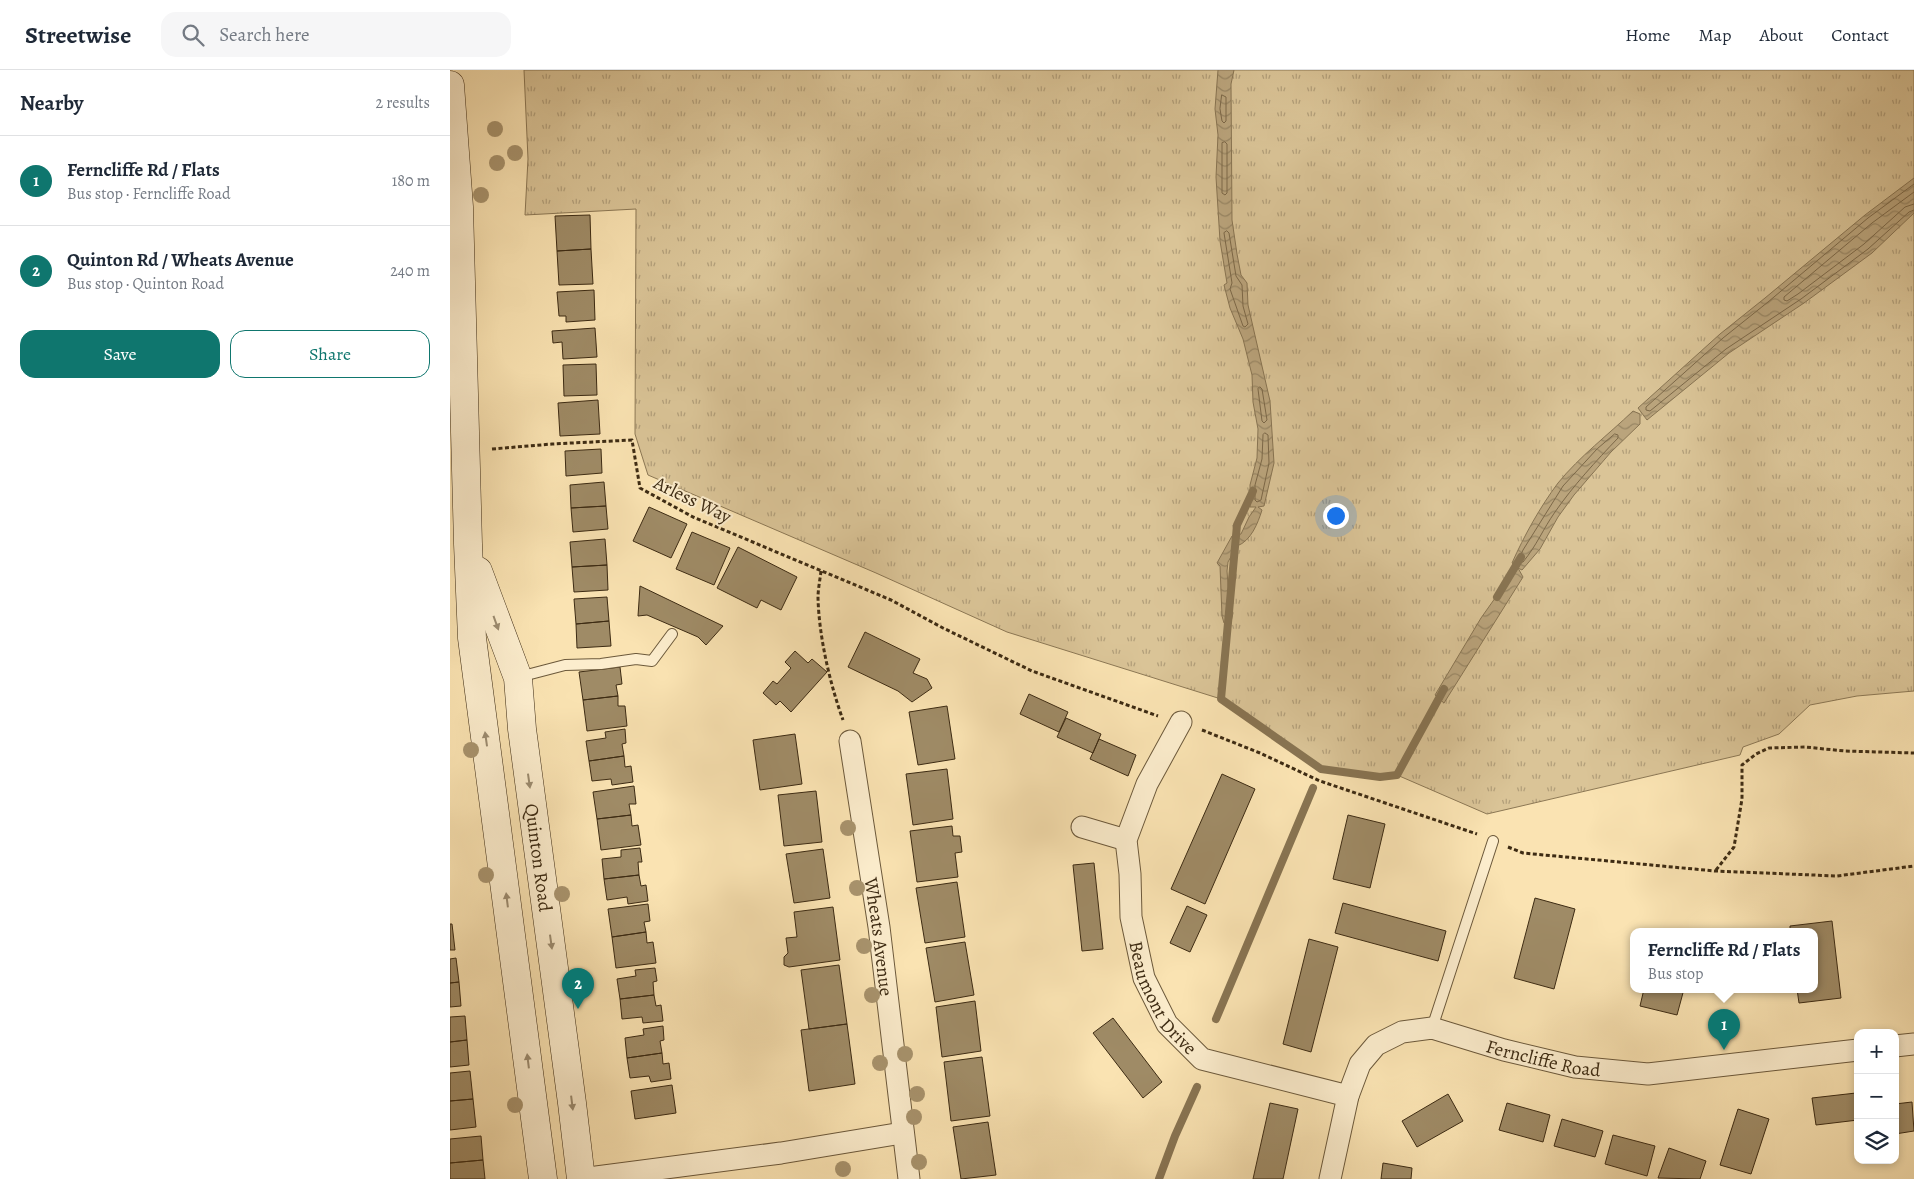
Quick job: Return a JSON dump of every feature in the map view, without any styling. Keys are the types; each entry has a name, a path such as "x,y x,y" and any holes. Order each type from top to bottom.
{"street":[{"name":"Quinton Road","path":"450,85 459,207 472,638 544,1179"},
{"name":"Quinton Road","path":"468,544 518,678 522,729 571,1093 580,1179"},
{"name":"Beaumont Drive","path":"1181,722 1147,784 1126,840 1130,874 1131,917 1144,978 1168,1024 1202,1059 1348,1096"},
{"name":"Wheats Avenue","path":"850,741 879,927 902,1133 909,1179"},
{"path":"1082,827 1126,840"},
{"name":"Ferncliffe Road","path":"1330,1179 1348,1096 1360,1064 1376,1045 1402,1032 1432,1028 1504,1050 1575,1067 1648,1074 1854,1050"},
{"path":"1899,1046 1914,1044"},
{"path":"580,1179 782,1153 902,1133"}],"lane":[{"path":"518,678 565,665 601,664 636,659 652,662 672,634"},
{"path":"1432,1028 1493,841"}],"path":[{"name":"Arless Way","path":"466,452 552,444 632,440 640,488 693,517 821,571"},
{"path":"850,741 837,704 823,643 818,598 821,571 891,600 943,628 1032,671 1181,722 1260,753 1320,781 1468,830 1523,853 1715,871 1837,876 1914,866"},
{"path":"1715,871 1734,847 1742,799 1742,765 1756,754 1769,748 1805,747 1845,751 1914,753"}],"green space":[{"path":"524,70 1914,70 1914,691 1857,696 1810,705 1779,734 1743,747 1740,755 1487,814 1397,775 1380,777 1321,769 1221,699 1007,632 876,573 648,475 635,434 636,209 525,215 528,159"}],"water":[{"path":"1218,70 1234,70 1231,84 1232,220 1241,275 1247,283 1248,305 1270,401 1274,463 1264,506 1258,507 1262,510 1256,526 1250,536 1237,546 1228,562 1229,599 1233,613 1231,622 1224,623 1222,616 1220,566 1217,563 1232,536 1241,534 1256,507 1250,507 1250,485 1257,458 1258,429 1253,402 1252,375 1243,339 1230,308 1224,285 1227,283 1220,241 1216,177 1218,135 1215,109"},
{"path":"1914,178 1914,213 1872,253 1804,303 1729,353 1647,420 1638,408 1720,334 1865,215"},
{"path":"1633,411 1640,414 1640,424 1611,452 1574,495 1558,517 1540,549 1522,570 1518,568 1523,577 1444,703 1435,695 1481,618 1517,567 1512,563 1527,532 1545,502 1558,483 1575,464"}],"building":[{"path":"590,215 591,249 557,251 555,216"},
{"path":"591,249 593,284 559,285 557,251"},
{"path":"594,290 595,320 566,322 566,316 559,316 557,292"},
{"path":"595,328 597,357 563,359 562,342 553,343 552,331"},
{"path":"596,364 597,395 564,396 563,365"},
{"path":"598,400 600,434 560,436 558,403"},
{"path":"601,449 602,473 566,476 565,451"},
{"path":"604,482 606,506 571,508 570,485"},
{"path":"606,506 608,529 573,532 571,508"},
{"path":"649,507 687,524 671,558 633,541"},
{"path":"692,532 730,548 714,585 676,569"},
{"path":"605,539 607,565 572,567 570,542"},
{"path":"738,547 797,577 781,610 761,600 757,608 717,588"},
{"path":"607,565 608,590 574,592 572,567"},
{"path":"640,586 723,626 706,645 698,637 647,615 638,616"},
{"path":"607,597 609,621 576,624 574,599"},
{"path":"609,621 611,646 577,648 576,624"},
{"path":"865,632 920,659 913,673 927,679 932,688 912,702 898,691 848,667"},
{"path":"795,651 808,663 812,659 827,672 791,712 780,701 776,705 763,693 773,681 777,684 791,668 785,662"},
{"path":"620,667 622,684 616,685 618,696 583,700 579,672"},
{"path":"1029,694 1068,712 1059,732 1020,714"},
{"path":"618,696 618,706 625,706 627,726 587,731 583,700"},
{"path":"947,706 955,759 918,765 909,712"},
{"path":"1066,718 1101,734 1093,753 1057,737"},
{"path":"625,729 626,743 622,744 624,756 589,761 586,741 606,738 605,732"},
{"path":"795,734 802,784 760,790 753,740"},
{"path":"1099,739 1136,755 1128,776 1090,759"},
{"path":"624,756 625,767 631,766 633,782 612,785 611,779 592,781 589,761"},
{"path":"947,769 953,819 913,825 906,774"},
{"path":"1222,774 1255,789 1205,904 1171,889"},
{"path":"634,786 636,804 629,804 631,815 597,819 593,792"},
{"path":"816,791 822,842 784,846 778,795"},
{"path":"631,815 632,826 638,825 641,845 601,850 597,819"},
{"path":"1348,815 1385,824 1370,888 1333,879"},
{"path":"952,826 953,836 960,836 962,852 955,853 958,877 917,882 910,831"},
{"path":"640,848 642,862 638,862 639,875 604,879 602,859 621,857 621,850"},
{"path":"823,849 830,898 794,903 786,854"},
{"path":"1094,863 1103,949 1082,951 1073,865"},
{"path":"639,875 641,886 646,885 648,901 628,904 627,897 607,900 604,879"},
{"path":"957,882 965,937 925,943 916,888"},
{"path":"1535,898 1575,909 1554,989 1514,978"},
{"path":"1343,903 1446,931 1438,961 1335,933"},
{"path":"648,904 650,921 644,922 646,932 612,937 608,909"},
{"path":"1187,906 1207,915 1190,952 1170,943"},
{"path":"833,907 840,960 789,967 784,965 784,957 788,953 786,938 797,937 794,912"},
{"path":"1832,921 1841,998 1799,1003 1798,993 1818,993 1818,928 1790,928 1790,926"},
{"path":"450,924 452,924 455,950 450,950"},
{"path":"646,932 647,943 653,942 656,963 616,968 612,937"},
{"path":"1309,939 1338,947 1311,1052 1283,1044"},
{"path":"965,942 974,995 935,1002 926,948"},
{"path":"456,958 459,982 450,983 450,959"},
{"path":"839,965 847,1024 809,1029 801,970"},
{"path":"655,968 657,981 653,982 654,995 620,999 617,979 636,976 635,970"},
{"path":"459,982 461,1006 450,1007 450,983"},
{"path":"1643,993 1683,993 1677,1015 1640,1006"},
{"path":"654,995 656,1006 661,1005 663,1021 643,1023 642,1017 622,1019 620,999"},
{"path":"975,1001 981,1051 942,1057 936,1007"},
{"path":"465,1016 467,1040 450,1042 450,1017"},
{"path":"1113,1018 1162,1082 1143,1098 1093,1033"},
{"path":"847,1024 855,1084 809,1091 801,1030"},
{"path":"663,1026 664,1040 660,1041 662,1053 627,1058 625,1038 644,1035 643,1029"},
{"path":"467,1040 469,1065 450,1067 450,1042"},
{"path":"662,1053 663,1064 669,1063 671,1079 651,1082 649,1076 630,1078 627,1058"},
{"path":"982,1057 990,1116 951,1121 944,1062"},
{"path":"470,1071 473,1099 450,1101 450,1073"},
{"path":"672,1085 676,1113 635,1119 631,1091"},
{"path":"1854,1093 1854,1120 1816,1125 1812,1098"},
{"path":"1448,1094 1463,1121 1417,1147 1402,1121"},
{"path":"473,1099 476,1127 450,1130 450,1101"},
{"path":"1912,1102 1914,1131 1899,1133 1899,1104"},
{"path":"1270,1103 1298,1109 1283,1179 1253,1179"},
{"path":"1507,1103 1550,1115 1543,1142 1499,1130"},
{"path":"1738,1109 1769,1119 1751,1174 1720,1165"},
{"path":"1562,1119 1603,1131 1595,1157 1554,1146"},
{"path":"988,1122 996,1175 961,1179 953,1127"},
{"path":"1613,1135 1655,1146 1647,1176 1605,1164"},
{"path":"481,1136 483,1160 450,1163 450,1139"},
{"path":"1669,1148 1706,1161 1700,1179 1658,1178"},
{"path":"483,1160 485,1179 450,1179 450,1163"},
{"path":"1383,1163 1412,1168 1411,1179 1381,1179"}],"waterway":[{"path":"1253,491 1237,525 1221,699 1321,769 1380,777 1397,775 1444,689"},
{"path":"1497,597 1521,557"},
{"path":"1216,1019 1313,788"},
{"path":"1159,1179 1175,1136 1197,1087"}],"place":[{"name":"Quinton Rd / Wheats Avenue","path":"578,1009"},
{"name":"Ferncliffe Rd / Flats","path":"1724,1050"}]}
